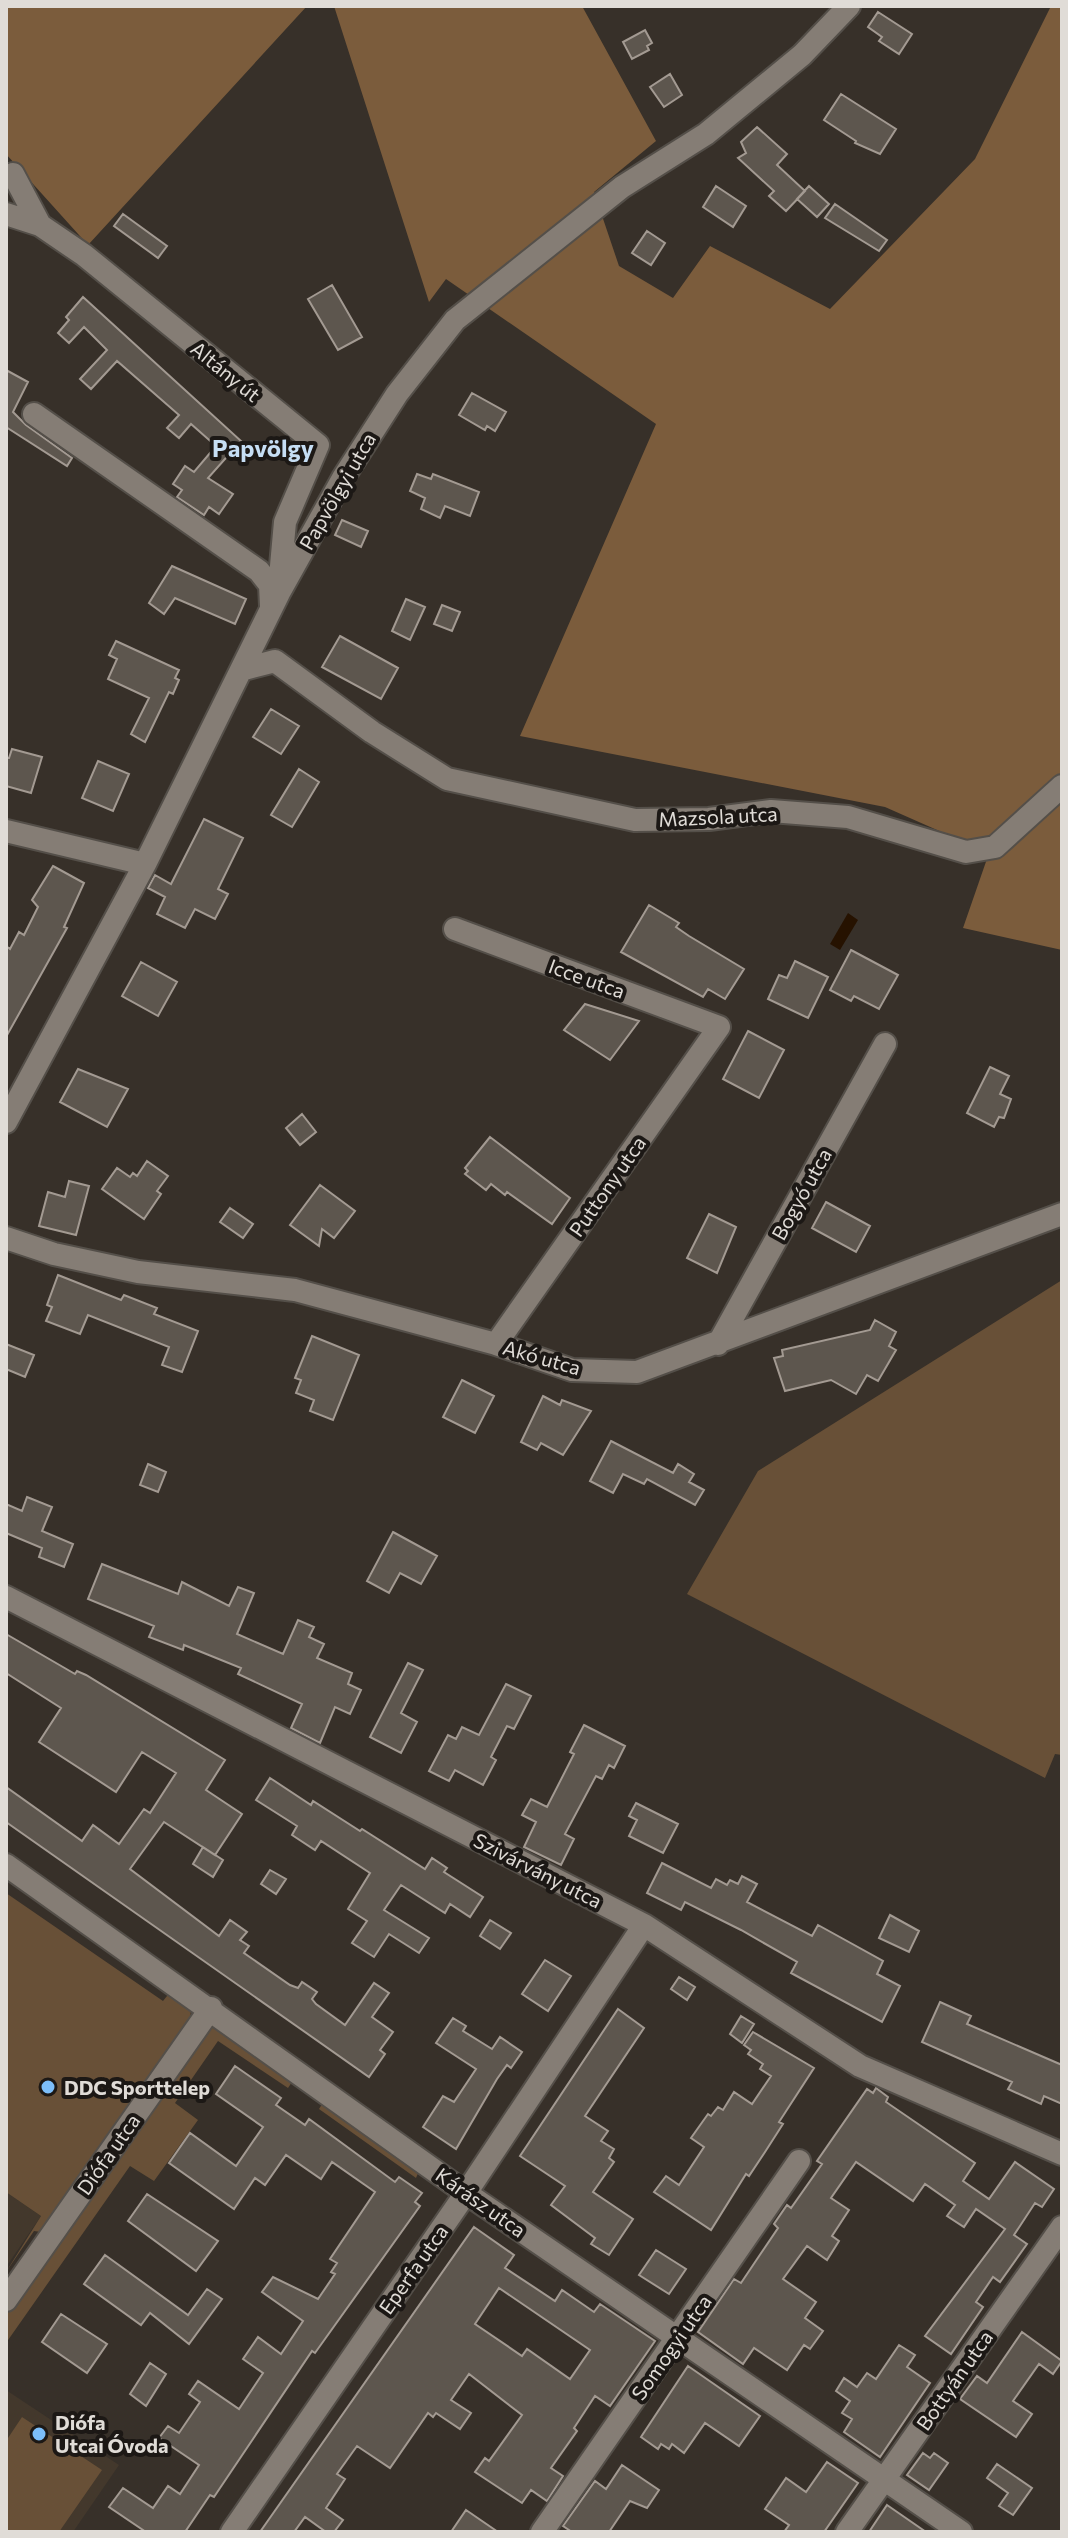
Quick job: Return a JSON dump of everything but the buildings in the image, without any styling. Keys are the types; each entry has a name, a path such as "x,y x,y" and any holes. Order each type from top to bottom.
{"street":[{"name":"Papvölgyi utca","path":"6,1122 145,864 275,602 377,422 455,320 622,187 706,134 802,55 849,6"},
{"path":"13,174 40,225"},
{"name":"Altány út","path":"6,214 40,225 84,255 318,445 285,522 275,602"},
{"path":"34,414 259,571 270,585 275,602"},
{"name":"Mazsola utca","path":"244,669 275,661 372,732 447,779 635,820 709,819 771,811 848,817 966,852 995,847 1062,786"},
{"path":"6,831 145,864"},
{"name":"Icce utca","path":"455,929 719,1027"},
{"name":"Puttony utca","path":"496,1344 719,1027"},
{"name":"Bogyó utca","path":"718,1344 885,1044"},
{"name":"Akó utca","path":"6,1238 54,1254 138,1272 295,1290 496,1344 572,1370 637,1372 1062,1214"},
{"name":"Szivárvány utca","path":"6,1597 644,1925 860,2066 1062,2154"},
{"name":"Kárász utca","path":"6,1865 211,2008 466,2193 961,2532"},
{"name":"Eperfa utca","path":"232,2532 466,2193 644,1925"},
{"name":"Diófa utca","path":"6,2300 211,2008"},
{"name":"Somogyi utca","path":"542,2532 799,2161"},
{"name":"Bottyán utca","path":"847,2532 1062,2227"}],"shaded area":[{"path":"6,6 307,6 88,245 6,154"},
{"path":"334,6 582,6 656,141 594,192 619,266 673,298 710,246 830,309 975,159 1051,6 1062,6 1062,950 963,928 989,853 885,807 520,736 656,424 446,279 429,302"},
{"path":"848,913 858,920 840,950 830,944"},
{"path":"1062,1280 1062,1755 1055,1754 1045,1778 687,1594 758,1471"},
{"path":"6,1893 163,2001 171,1991 191,2010 190,2019 41,2232 34,2231 6,2272 41,2216 6,2192"},
{"path":"216,2025 294,2079 288,2088 218,2041 175,2103 198,2120 154,2181 130,2166 6,2343 6,2315 207,2028"},
{"path":"324,2101 419,2171 416,2178 319,2109"},
{"path":"6,2192 41,2216 6,2267"},
{"name":"Diófa Utcai Óvoda","path":"6,2390 119,2465 73,2532 6,2532"},
{"name":"Diófa Utcai Óvoda","path":"22,2417 102,2470 59,2532 6,2532 6,2441"}],"place":[{"name":"DDC Sporttelep","path":"48,2087"},
{"name":"Diófa Utcai Óvoda","path":"39,2434"}],"district":[{"name":"Papvölgy","path":"263,447"}]}
